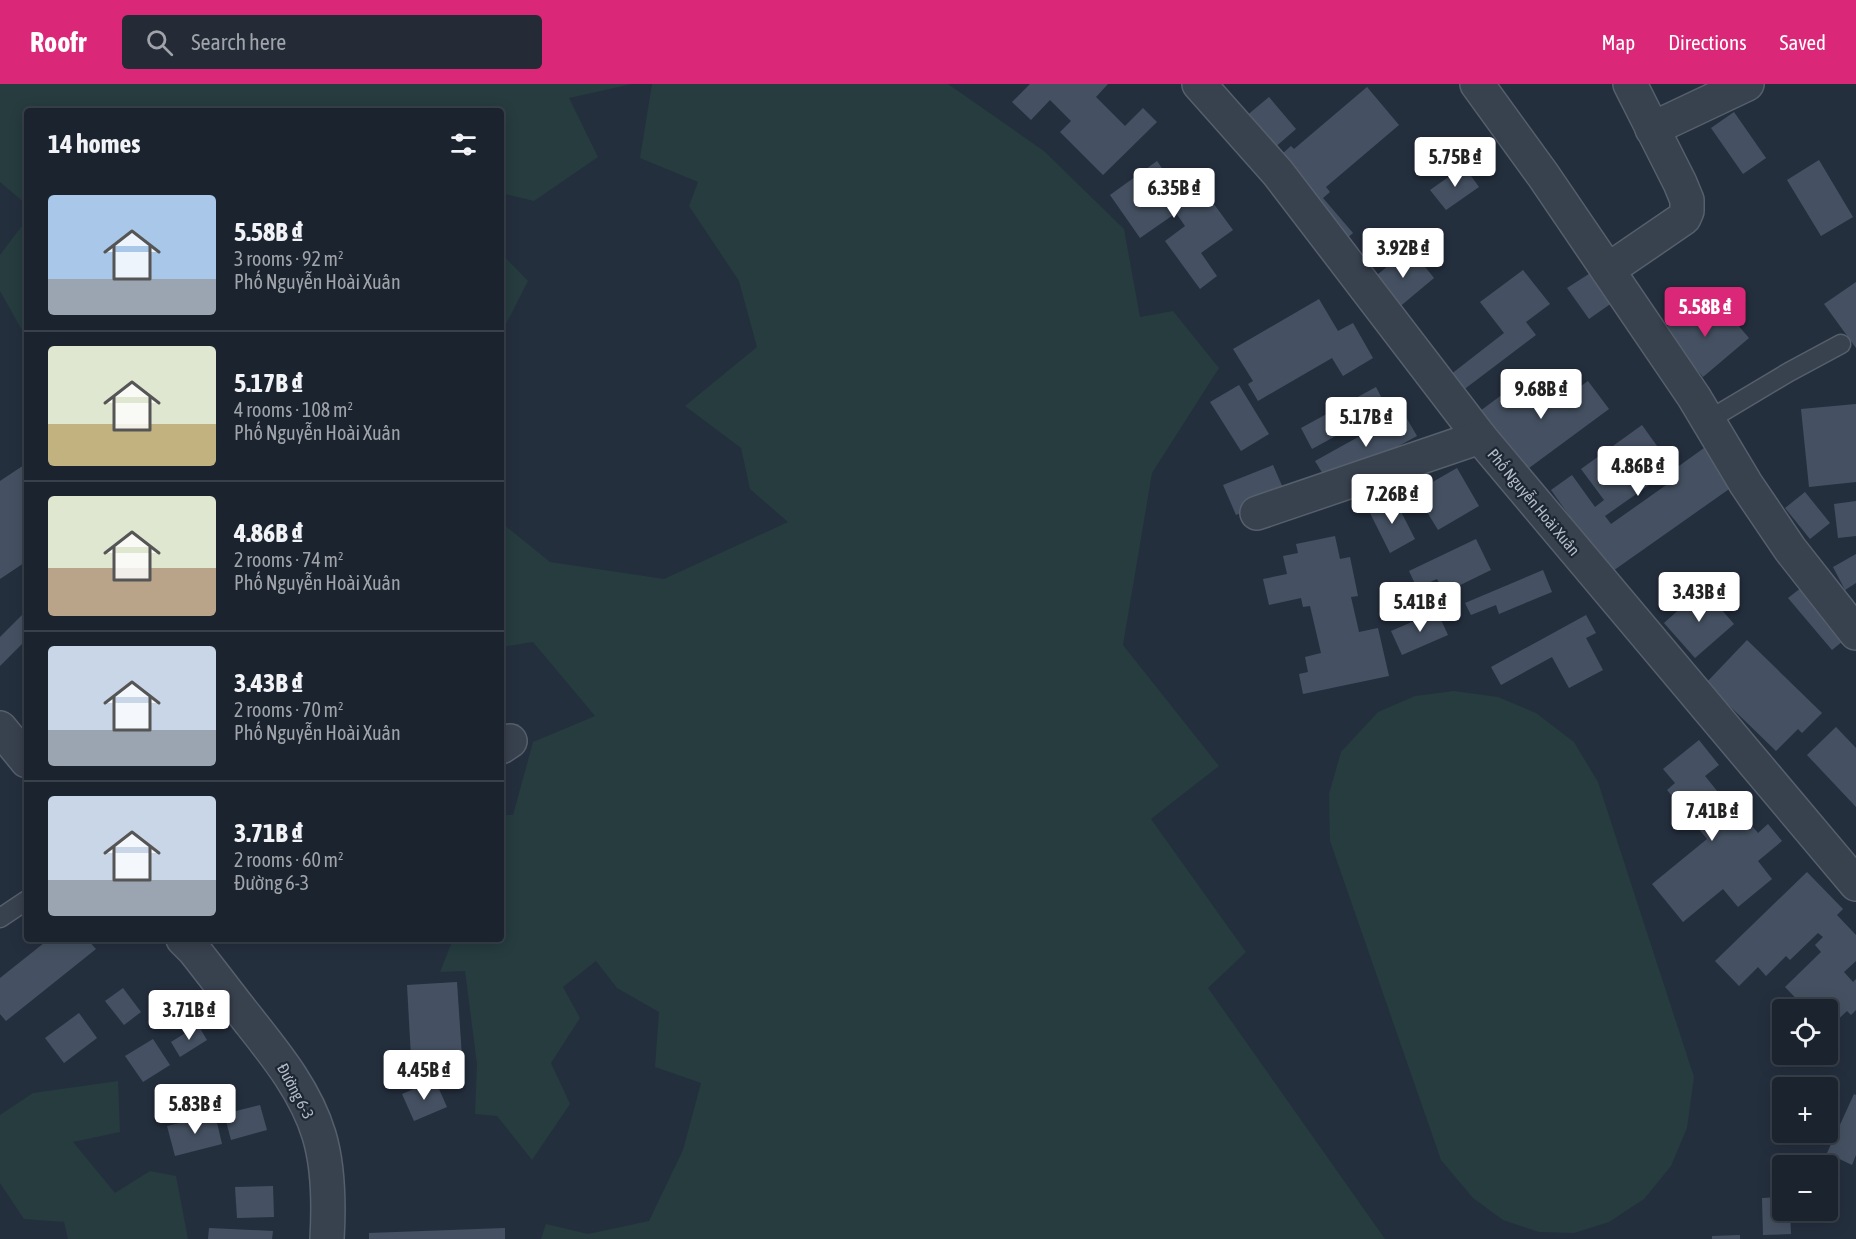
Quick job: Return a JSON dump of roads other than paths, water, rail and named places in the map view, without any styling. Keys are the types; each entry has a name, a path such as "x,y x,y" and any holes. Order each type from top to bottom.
{"street":[{"name":"Phố Nguyễn Hoài Xuân","path":"1199,84 1278,173 1479,437 1856,884"},
{"path":"1477,84 1543,175 1694,397 1746,484 1790,549 1856,633"},
{"path":"1608,270 1684,218 1687,211 1680,183 1630,84"},
{"path":"1653,129 1747,84"},
{"path":"1257,513 1479,437"},
{"name":"Đường 6-3","path":"196,943 283,1063 301,1094 319,1134 326,1171 327,1239"}],"lane":[{"path":"1707,421 1841,344"},
{"path":"0,918 24,902"}]}
